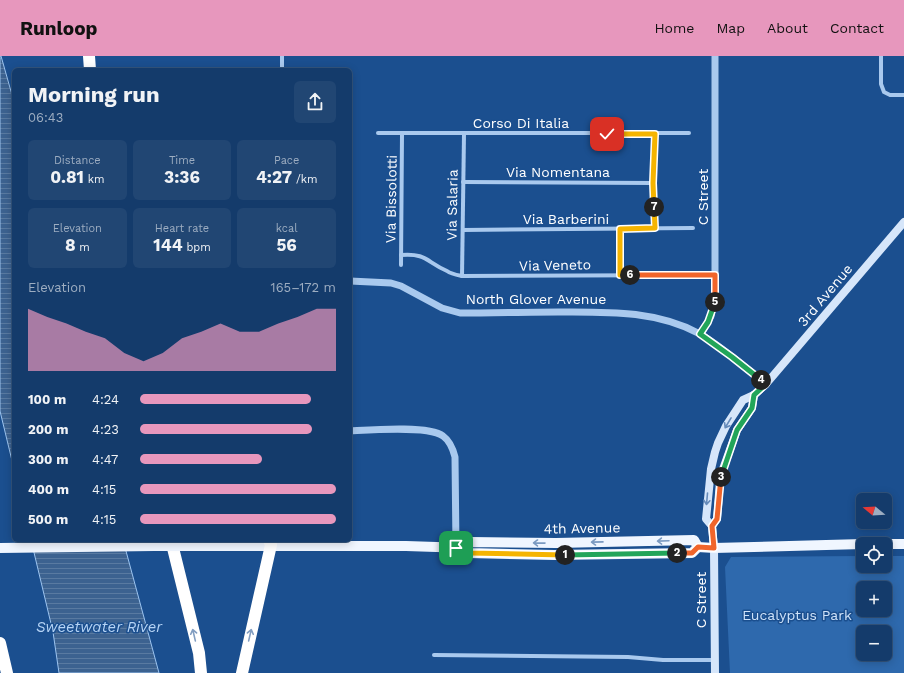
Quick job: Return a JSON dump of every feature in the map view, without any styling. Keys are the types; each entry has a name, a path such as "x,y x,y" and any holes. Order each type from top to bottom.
{"highway":[{"path":"89,56 90,68"},
{"path":"172,542 199,653 201,673"},
{"path":"242,673 270,542"},
{"path":"0,644 7,673"}],"main road":[{"name":"3rd Avenue","path":"766,384 904,222"},
{"name":"C Street","path":"715,673 714,548 712,526 706,519 711,469 715,452 726,426 737,409 743,400 754,395 766,384"},
{"name":"C Street","path":"712,526 717,519 719,487 723,469 737,430 752,408 754,395"},
{"name":"4th Avenue","path":"0,548 192,546 270,542 467,548 470,542 556,544 694,540 698,547 714,548 856,544"},
{"path":"892,544 904,544"}],"street":[{"path":"282,56 282,68"},
{"name":"C Street","path":"700,334 708,322 713,309 715,294 715,56"},
{"path":"881,56 881,84 884,92 890,95 904,95"},
{"name":"Corso Di Italia","path":"378,133 689,134"},
{"name":"Via Bissolotti","path":"401,265 402,134"},
{"name":"Via Salaria","path":"462,276 464,134"},
{"path":"655,134 653,183 655,228"},
{"name":"Via Nomentana","path":"463,182 653,183"},
{"name":"Via Barberini","path":"462,230 693,228"},
{"path":"620,229 620,275"},
{"name":"Via Veneto","path":"401,255 411,254 422,256 447,272 462,276 715,275"},
{"name":"North Glover Avenue","path":"352,281 391,283 401,286 442,308 460,313 616,312 651,317 674,323 700,334 766,384"},
{"path":"352,431 431,430 444,436 452,448 455,457 456,548"},
{"path":"434,655 715,660"}],"green space":[{"name":"Eucalyptus Park","path":"856,556 856,573 892,573 892,556 904,556 904,673 730,673 725,567 731,557"}],"water":[{"path":"1,56 12,95 12,461 0,411"},
{"name":"Sweetwater River","path":"31,542 124,542 159,673 59,673 53,632"}],"route":[{"path":"456,548 467,548 470,553 554,555 692,553 698,547 714,548 712,526 717,519 718,492 723,469 737,430 752,408 754,395 766,384 700,334 708,322 713,309 715,301 715,275 620,275 620,229 655,228 653,183 655,134 607,134"}]}
